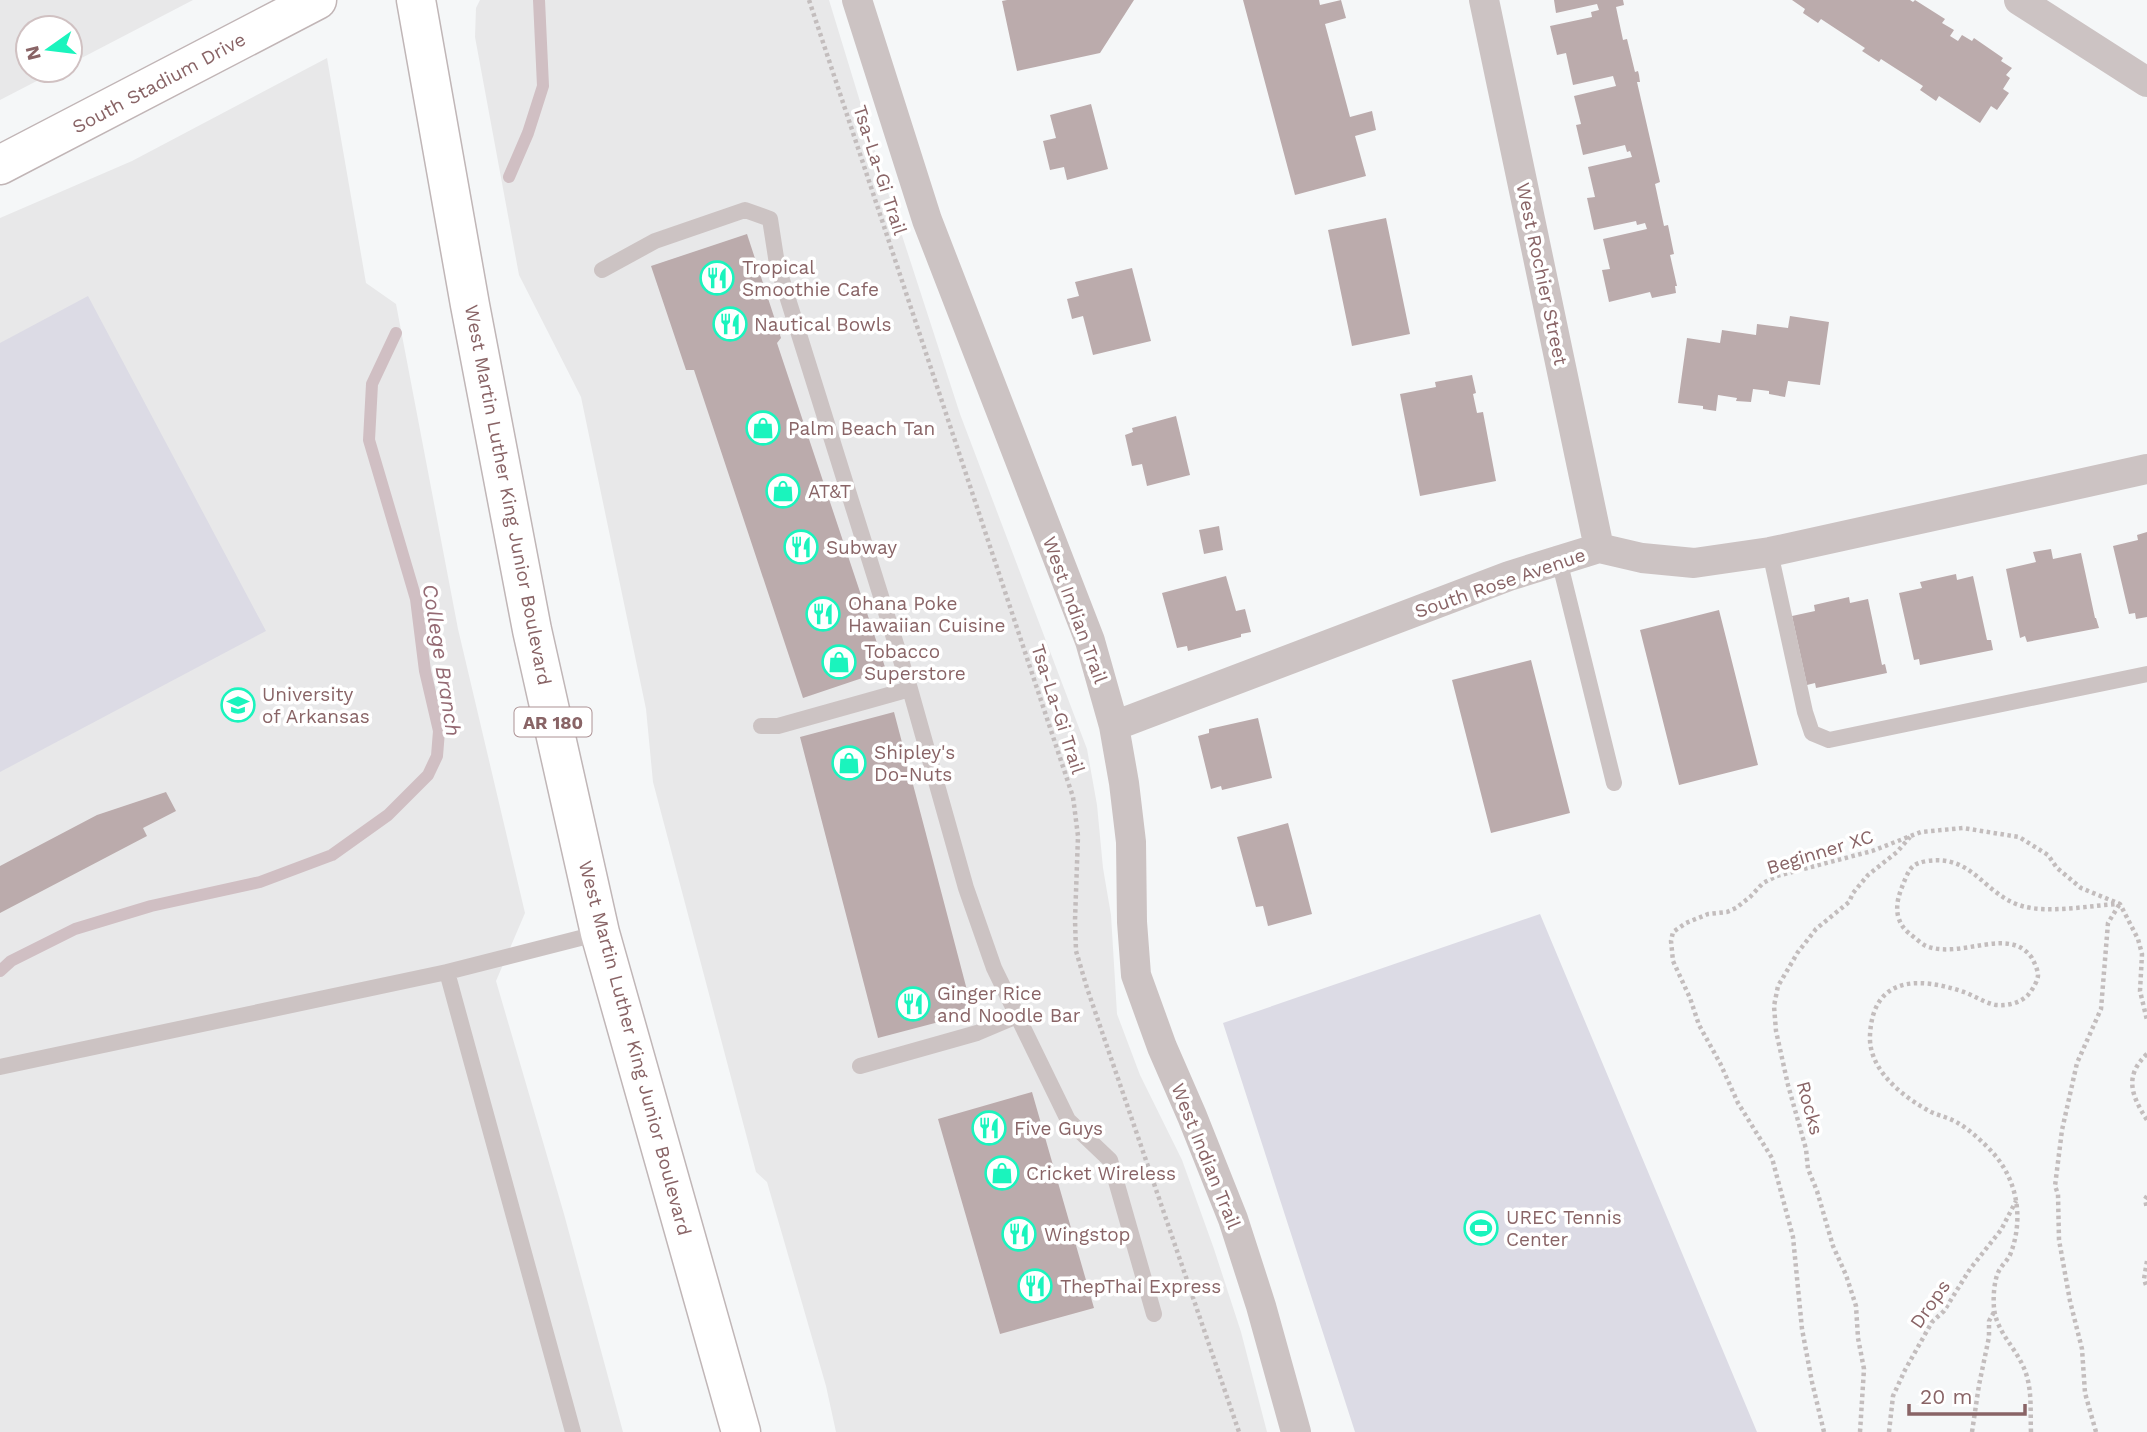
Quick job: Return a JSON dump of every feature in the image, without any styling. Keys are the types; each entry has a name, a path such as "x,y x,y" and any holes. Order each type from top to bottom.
{"main road":[{"name":"South Stadium Drive","path":"0,165 317,0"},
{"name":"West Martin Luther King Junior Boulevard","path":"416,0 470,306 532,630 600,933 741,1432"}],"street":[{"name":"West Indian Trail","path":"857,0 927,220 1090,641 1114,726 1124,783 1131,842 1136,975 1162,1047 1233,1219 1261,1306 1296,1432"},
{"name":"West Rochier Street","path":"1484,0 1599,548"},
{"path":"2019,0 2147,82"},
{"name":"South Rose Avenue","path":"1114,726 1508,576 1599,548 1642,558 1693,563 1770,551 2147,469"}],"lane":[{"path":"602,270 655,241 745,210 770,219 776,264 910,689 966,888 994,968 1068,1120 1110,1160 1154,1314"},
{"path":"1770,551 1805,712 1812,733 1829,740 2147,674"},
{"path":"1559,560 1614,783"},
{"path":"761,726 779,726 910,689"},
{"path":"0,1067 447,972 600,933"},
{"path":"447,972 573,1432"},
{"path":"860,1066 977,1033 1017,1016"}],"path":[{"name":"Tsa-La-Gi Trail","path":"809,0 1073,797 1079,836 1076,951 1239,1432"},
{"name":"Beginner XC","path":"1824,1432 1802,1329 1793,1237 1772,1158 1738,1103 1699,1025 1673,961 1673,932 1708,914 1736,908 1763,883 1777,876 1872,851 1921,832 1963,828 2019,837 2048,855 2057,868 2081,888 2120,904"},
{"name":"Rocks","path":"1860,1432 1864,1369 1856,1306 1808,1168 1806,1149 1776,1031 1774,1006 1778,986 1798,952 1816,929 1849,902 1868,875 1897,852 1910,836"},
{"path":"2031,1432 2030,1385 2023,1366 1997,1325 1994,1312 1993,1298 1998,1271 2008,1259 2014,1243 2017,1216 2011,1178 1993,1152 1959,1123 1930,1111 1893,1086 1875,1061 1870,1034 1875,1013 1886,993 1901,985 1934,985 2005,1005 2022,1001 2032,990 2038,974 2034,961 2024,949 2011,943 1995,943 1960,950 1928,947 1902,928 1897,913 1898,895 1909,869 1916,863 1949,861 1974,872 1993,892 2007,901 2025,907 2058,909 2120,904"},
{"path":"2120,904 2138,939 2142,954 2140,990 2147,1020"},
{"path":"2096,1432 2085,1393 2082,1349 2059,1240 2058,1195 2055,1186 2062,1130 2077,1063 2101,1009 2108,923 2120,904"},
{"path":"2147,1054 2137,1063 2132,1075 2132,1089 2147,1120"},
{"path":"2147,1196 2147,1209"},
{"name":"Drops","path":"1889,1432 1893,1396 1905,1370 1932,1322 1944,1311 1970,1269 2001,1230 2016,1201"},
{"path":"2147,1261 2144,1279 2147,1288"},
{"path":"1972,1432 1989,1337 1989,1321 1994,1312"}],"shaded area":[{"path":"0,0 193,0 84,57 84,14 14,14 14,84 31,84 0,100"},
{"path":"480,0 829,0 960,414 1087,749 1111,915 1117,1014 1140,1075 1182,1160 1214,1249 1241,1332 1267,1432 836,1432 826,1386 767,1182 756,1172 653,782 646,709 581,397 519,275 475,37 476,8"},
{"name":"University of Arkansas","path":"327,58 366,283 396,304 458,629 525,913 496,981 564,1214 623,1432 0,1432 0,218 132,161"},
{"path":"88,296 266,631 0,772 0,343"},
{"name":"UREC Tennis Center","path":"1540,914 1757,1432 1355,1432 1223,1023"}],"building":[{"path":"1134,0 1100,53 1017,71 1002,1"},
{"path":"1243,0 1319,0 1320,5 1341,0 1346,18 1325,24 1350,117 1372,111 1376,130 1355,136 1366,176 1295,195"},
{"path":"1554,0 1623,0 1624,5 1616,7 1623,40 1627,39 1635,72 1638,71 1639,75 1640,82 1637,82 1660,182 1655,184 1664,226 1668,225 1674,254 1670,255 1676,293 1652,298 1650,292 1609,302 1602,270 1610,269 1603,239 1647,229 1645,223 1637,225 1636,221 1594,230 1587,198 1595,197 1588,167 1632,157 1625,145 1583,155 1576,125 1581,124 1574,96 1616,86 1613,76 1573,85 1566,53 1557,55 1550,26 1592,17 1591,12 1599,10 1597,4 1556,13"},
{"path":"1792,0 1915,0 1945,19 1942,23 1954,30 1950,36 1958,41 1962,35 1972,41 1974,38 2003,58 2001,61 2012,68 2006,75 2010,78 2003,89 2009,93 1997,110 1991,106 1980,123 1939,96 1936,101 1920,90 1923,86 1881,59 1879,62 1862,51 1865,48 1821,19 1818,23 1803,13 1805,9"},
{"path":"1091,104 1108,169 1067,180 1064,167 1050,170 1043,141 1056,138 1050,115"},
{"path":"1386,218 1410,334 1352,346 1328,230"},
{"path":"747,234 781,338 777,343 886,670 803,698 694,370 686,370 651,266"},
{"path":"1132,268 1151,341 1093,355 1083,316 1072,319 1067,299 1079,296 1075,282"},
{"path":"1790,316 1829,322 1820,385 1788,381 1785,397 1753,389 1751,402 1736,401 1737,398 1718,395 1716,411 1703,409 1703,406 1678,403 1687,338 1720,343 1722,330 1756,335 1757,324 1788,328"},
{"path":"1472,375 1477,413 1483,412 1496,481 1420,496 1400,394 1436,387 1435,382"},
{"path":"1176,416 1190,475 1147,486 1142,464 1132,466 1125,435 1133,432 1132,428"},
{"path":"1219,526 1223,550 1204,554 1199,530"},
{"path":"2147,532 2147,617 2136,619 2135,613 2129,614 2113,546 2138,540 2137,535"},
{"path":"2051,549 2053,559 2081,553 2099,628 2027,642 2025,636 2020,638 2006,569 2036,562 2033,552"},
{"path":"1956,574 1957,580 1973,576 1987,640 1991,640 1993,650 1920,665 1919,659 1914,660 1899,593 1922,588 1920,582"},
{"path":"1226,576 1236,611 1245,609 1251,632 1188,651 1187,646 1177,648 1162,593"},
{"path":"1849,597 1850,603 1868,599 1882,665 1885,664 1887,673 1816,688 1815,683 1807,685 1792,616 1815,611 1814,605"},
{"path":"1719,610 1758,765 1679,785 1640,630"},
{"path":"1531,660 1570,813 1491,833 1452,680"},
{"path":"894,712 973,1013 878,1038 800,737"},
{"path":"1258,718 1272,778 1222,790 1221,786 1211,789 1198,736 1209,733 1209,729"},
{"path":"166,792 176,811 143,828 147,836 0,913 0,866 97,815"},
{"path":"1288,823 1312,914 1268,926 1263,906 1256,907 1237,837"},
{"path":"1032,1092 1094,1308 1000,1334 938,1119"}],"waterway":[{"name":"College Branch","path":"509,177 528,133 543,86 539,0"},
{"name":"College Branch","path":"0,971 11,961 75,929 151,906 260,882 332,855 388,815 428,775 437,756 439,731 425,671 416,599 369,440 372,384 396,333"}],"place":[{"name":"Tropical Smoothie Cafe","path":"717,278"},
{"name":"Nautical Bowls","path":"730,324"},
{"name":"Palm Beach Tan","path":"763,428"},
{"name":"AT&T","path":"783,491"},
{"name":"Subway","path":"801,547"},
{"name":"Ohana Poke Hawaiian Cuisine","path":"823,614"},
{"name":"Tobacco Superstore","path":"839,662"},
{"name":"University of Arkansas","path":"238,705"},
{"name":"Shipley's Do-Nuts","path":"849,763"},
{"name":"Ginger Rice and Noodle Bar","path":"913,1004"},
{"name":"Five Guys","path":"989,1128"},
{"name":"Cricket Wireless","path":"1002,1173"},
{"name":"UREC Tennis Center","path":"1481,1228"},
{"name":"Wingstop","path":"1019,1234"},
{"name":"ThepThai Express","path":"1035,1286"}]}
